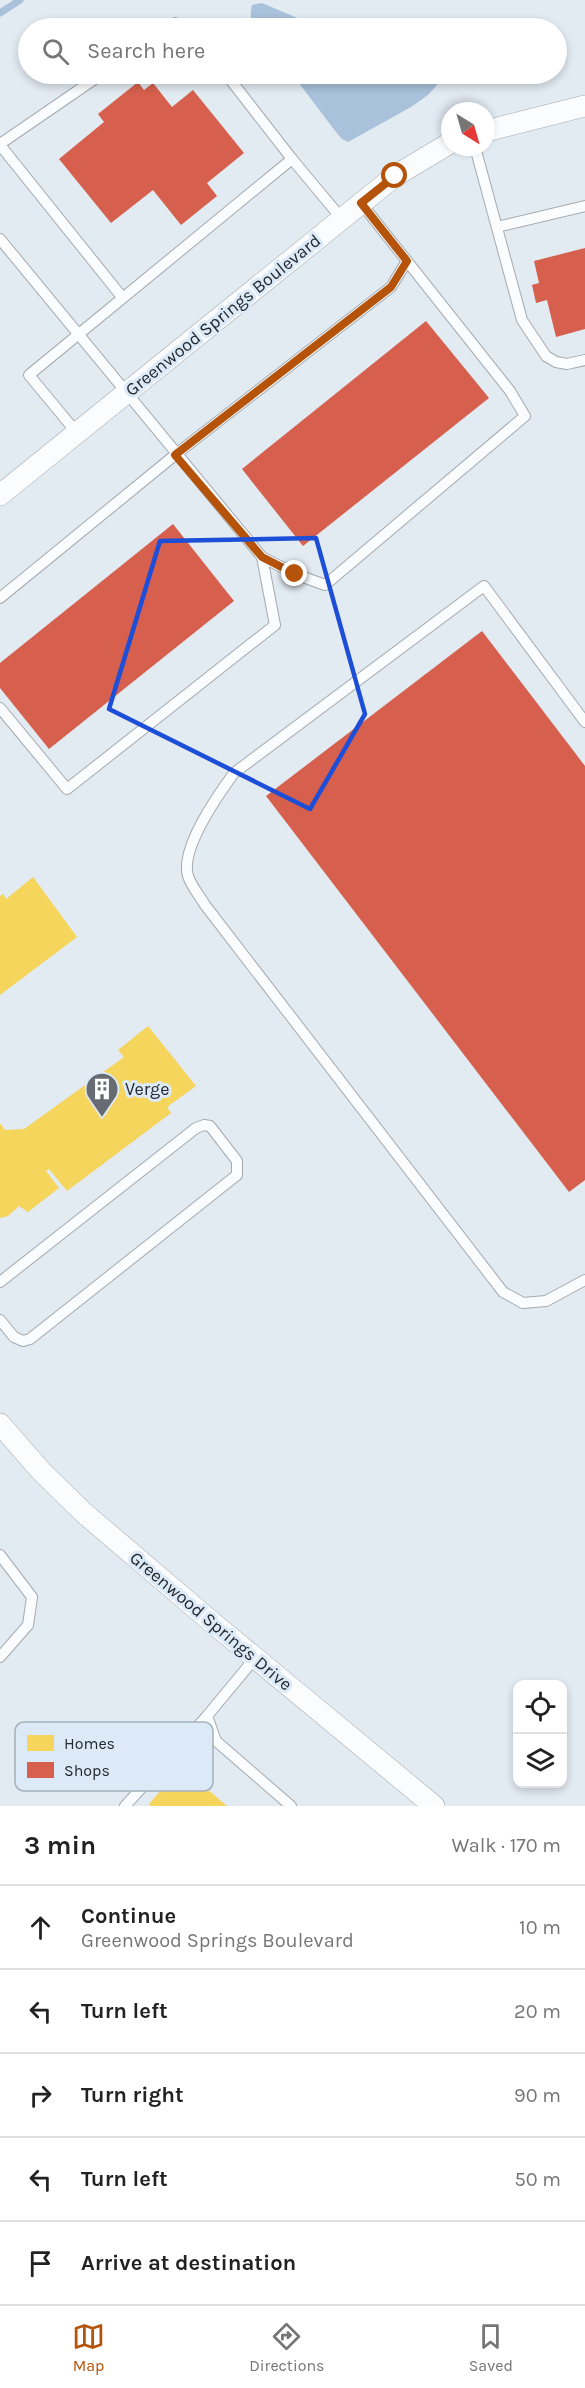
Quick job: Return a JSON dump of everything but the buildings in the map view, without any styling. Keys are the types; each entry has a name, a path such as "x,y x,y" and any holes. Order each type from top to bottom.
{"street":[{"path":"495,129 585,106"},
{"name":"Greenwood Springs Boulevard","path":"0,495 395,176 441,148"},
{"name":"Greenwood Springs Drive","path":"0,1424 41,1471 84,1513 434,1806"}],"lane":[{"path":"87,84 0,144 122,297"},
{"path":"234,84 342,219"},
{"path":"477,156 522,320 546,356 556,362 567,364 585,360"},
{"path":"77,433 29,375 292,159"},
{"path":"0,239 175,455 262,557 295,574 325,585 525,416 510,392 361,203"},
{"path":"496,227 585,206"},
{"path":"0,598 175,455 391,287 407,261"},
{"path":"0,708 67,789 275,625 262,557"},
{"path":"585,722 484,586 234,773 207,811 189,855 188,875 205,905 503,1292 523,1303 546,1300 585,1280"},
{"path":"0,1282 196,1128 204,1125 210,1126 237,1161 237,1175 30,1340 23,1341 14,1337 0,1320"},
{"path":"0,1555 32,1597 28,1625 0,1657"},
{"path":"202,1722 255,1658"},
{"path":"207,1716 209,1722"},
{"path":"213,1733 216,1741 291,1806"},
{"path":"125,1806 139,1791"}],"highlighted area":[{"path":"316,538 365,714 310,809 109,709 160,541"}],"water":[{"path":"262,3 297,18 251,18 252,5"},
{"path":"300,84 438,84 428,95 411,107 348,142 336,132"}],"waterway":[{"path":"0,13 20,0"}],"place":[{"name":"Verge","path":"102,1118"}],"route":[{"path":"295,574 262,557 175,455 391,287 407,261 361,203 395,176"}]}
